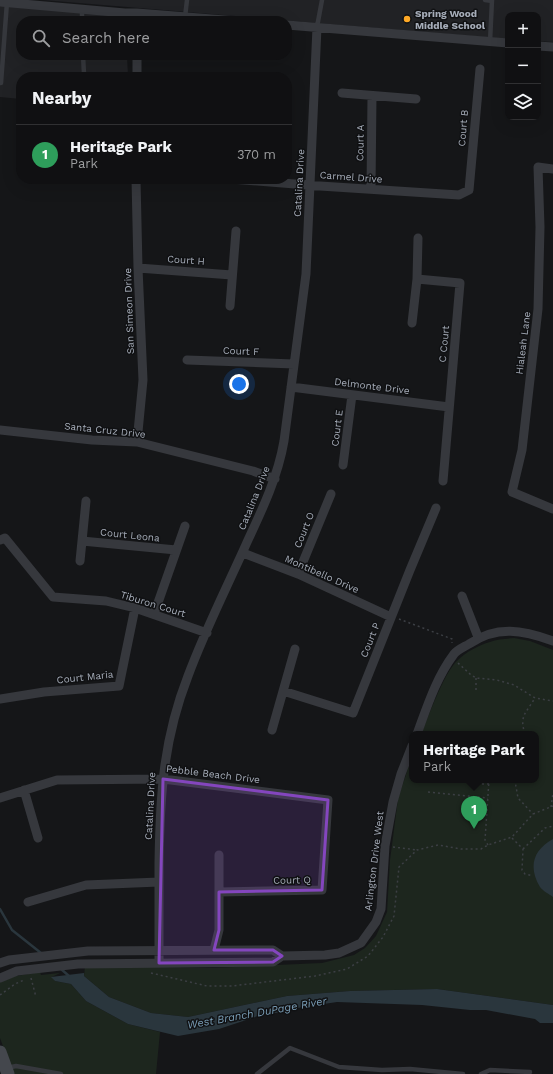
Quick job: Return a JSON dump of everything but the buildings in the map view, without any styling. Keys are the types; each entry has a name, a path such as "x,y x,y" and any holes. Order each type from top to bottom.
{"main road":[{"path":"0,1052 5,1071"}],"street":[{"path":"4,2 172,16"},
{"path":"292,26 505,43"},
{"name":"Catalina Drive","path":"159,963 160,811 168,741 176,708 188,676 267,499 275,479 283,446 306,274 317,28"},
{"path":"541,46 553,47"},
{"path":"137,60 137,72"},
{"name":"Court B","path":"469,190 480,69"},
{"path":"342,94 416,99"},
{"name":"Court A","path":"371,189 372,96"},
{"name":"Hialeah Lane","path":"553,170 538,166 540,227 538,309 522,450 512,492 553,510"},
{"name":"San Simeon Drive","path":"136,184 143,380 137,442"},
{"name":"Carmel Drive","path":"291,184 459,195 469,190"},
{"path":"230,306 236,231"},
{"path":"412,323 417,279 418,238"},
{"name":"Court H","path":"138,268 232,275"},
{"name":"C Court","path":"417,279 460,283 443,481"},
{"name":"Court F","path":"187,360 294,364"},
{"name":"Delmonte Drive","path":"291,387 449,407"},
{"name":"Court E","path":"343,465 352,395"},
{"name":"Santa Cruz Drive","path":"0,430 92,440 137,442 275,479"},
{"name":"Court O","path":"298,574 331,494"},
{"path":"80,561 86,501"},
{"name":"Court P","path":"283,691 353,713 436,508"},
{"path":"154,614 185,526"},
{"name":"Tiburon Court","path":"0,540 5,538 53,596 106,601 136,608 207,633"},
{"name":"Court Leona","path":"82,540 176,550"},
{"name":"Montibello Drive","path":"243,553 298,574 391,617"},
{"path":"462,596 478,637"},
{"name":"Court Maria","path":"1,696 119,686 136,608"},
{"path":"418,731 438,680 455,653 478,637 499,632 519,631 553,641"},
{"path":"272,730 295,649"},
{"name":"Arlington Drive West","path":"0,978 17,971 36,972 78,964 273,962 282,956 325,955 339,953 361,943 376,922 381,908 385,846 393,802 409,754"},
{"name":"Pebble Beach Drive","path":"0,798 57,780 163,779 328,800"},
{"path":"24,790 38,838"},
{"name":"Court Q","path":"219,892 322,890 328,800"},
{"path":"214,950 219,930 219,855"},
{"path":"28,902 86,885 159,882"},
{"name":"Arlington Drive West","path":"0,963 9,960 88,951 273,950 282,956"}],"lane":[{"path":"185,16 187,0"},
{"path":"317,28 322,0"},
{"path":"485,0 492,0 490,42"},
{"path":"0,82 1,83 4,2"},
{"path":"82,9 82,16"},
{"path":"83,60 84,72"},
{"path":"257,1074 290,1048 338,1067 382,1070 417,1069 463,1074"},
{"path":"5,1071 16,1066 61,1074"},
{"path":"481,1074 490,1070 530,1072"}],"path":[{"path":"391,617 452,639 458,663 476,678 497,680 514,685 535,698 553,701"},
{"path":"476,678 476,692"},
{"path":"524,731 522,718 535,698"},
{"path":"516,783 518,798 533,814"},
{"path":"482,784 489,784 485,840 488,844"},
{"path":"428,792 488,798"},
{"path":"385,846 418,850 438,845 460,849 481,849 488,844 512,838 533,814 552,806 553,793"},
{"path":"533,876 525,874 522,870 523,849 546,828 553,826"},
{"path":"512,838 523,849"},
{"path":"151,973 207,986 232,986 315,976 348,969 368,956 383,938 394,916 399,867 418,850"},
{"path":"0,995 15,984 31,977 36,972"},
{"path":"31,977 36,997"}],"highlighted area":[{"path":"163,779 328,800 322,890 219,892 219,930 214,950 273,950 282,956 273,962 159,963"}],"shaded area":[{"name":"Spring Wood Middle School","path":"43,0 553,0 553,42 541,41 541,12 505,12 505,39 292,21 292,16 234,16"},
{"path":"0,5 127,16 16,16 16,60 127,60 128,72 16,72 16,99 0,97"},
{"path":"514,638 530,641 553,650 553,1005 437,989 350,991 287,996 188,1017 151,1013 109,997 84,976 85,966 212,968 322,963 354,955 365,948 376,936 387,912 390,860 398,799 409,765 409,783 539,783 539,731 422,731 442,684 453,666 461,657 469,652 481,645 496,640"},
{"path":"40,972 41,975 60,973 52,977 55,981 71,984 86,1001 128,1024 160,1032 156,1074 13,1074 0,1038 0,982 16,976"}],"water":[{"path":"553,839 553,897 540,887 536,880 534,873 534,860 541,848"},
{"path":"84,973 84,976 109,997 151,1013 188,1017 287,996 350,991 437,989 553,1005 553,1023 540,1023 535,1019 486,1010 470,1010 422,1005 337,1002 261,1015 219,1029 178,1036 128,1024 86,1001 71,984 55,981 51,977"}],"waterway":[{"name":"West Branch DuPage River","path":"0,909 12,930 41,953"},
{"name":"West Branch DuPage River","path":"61,969 69,976"}],"place":[{"name":"Spring Wood Middle School","path":"407,19"},
{"name":"Heritage Park","path":"474,829"}]}
